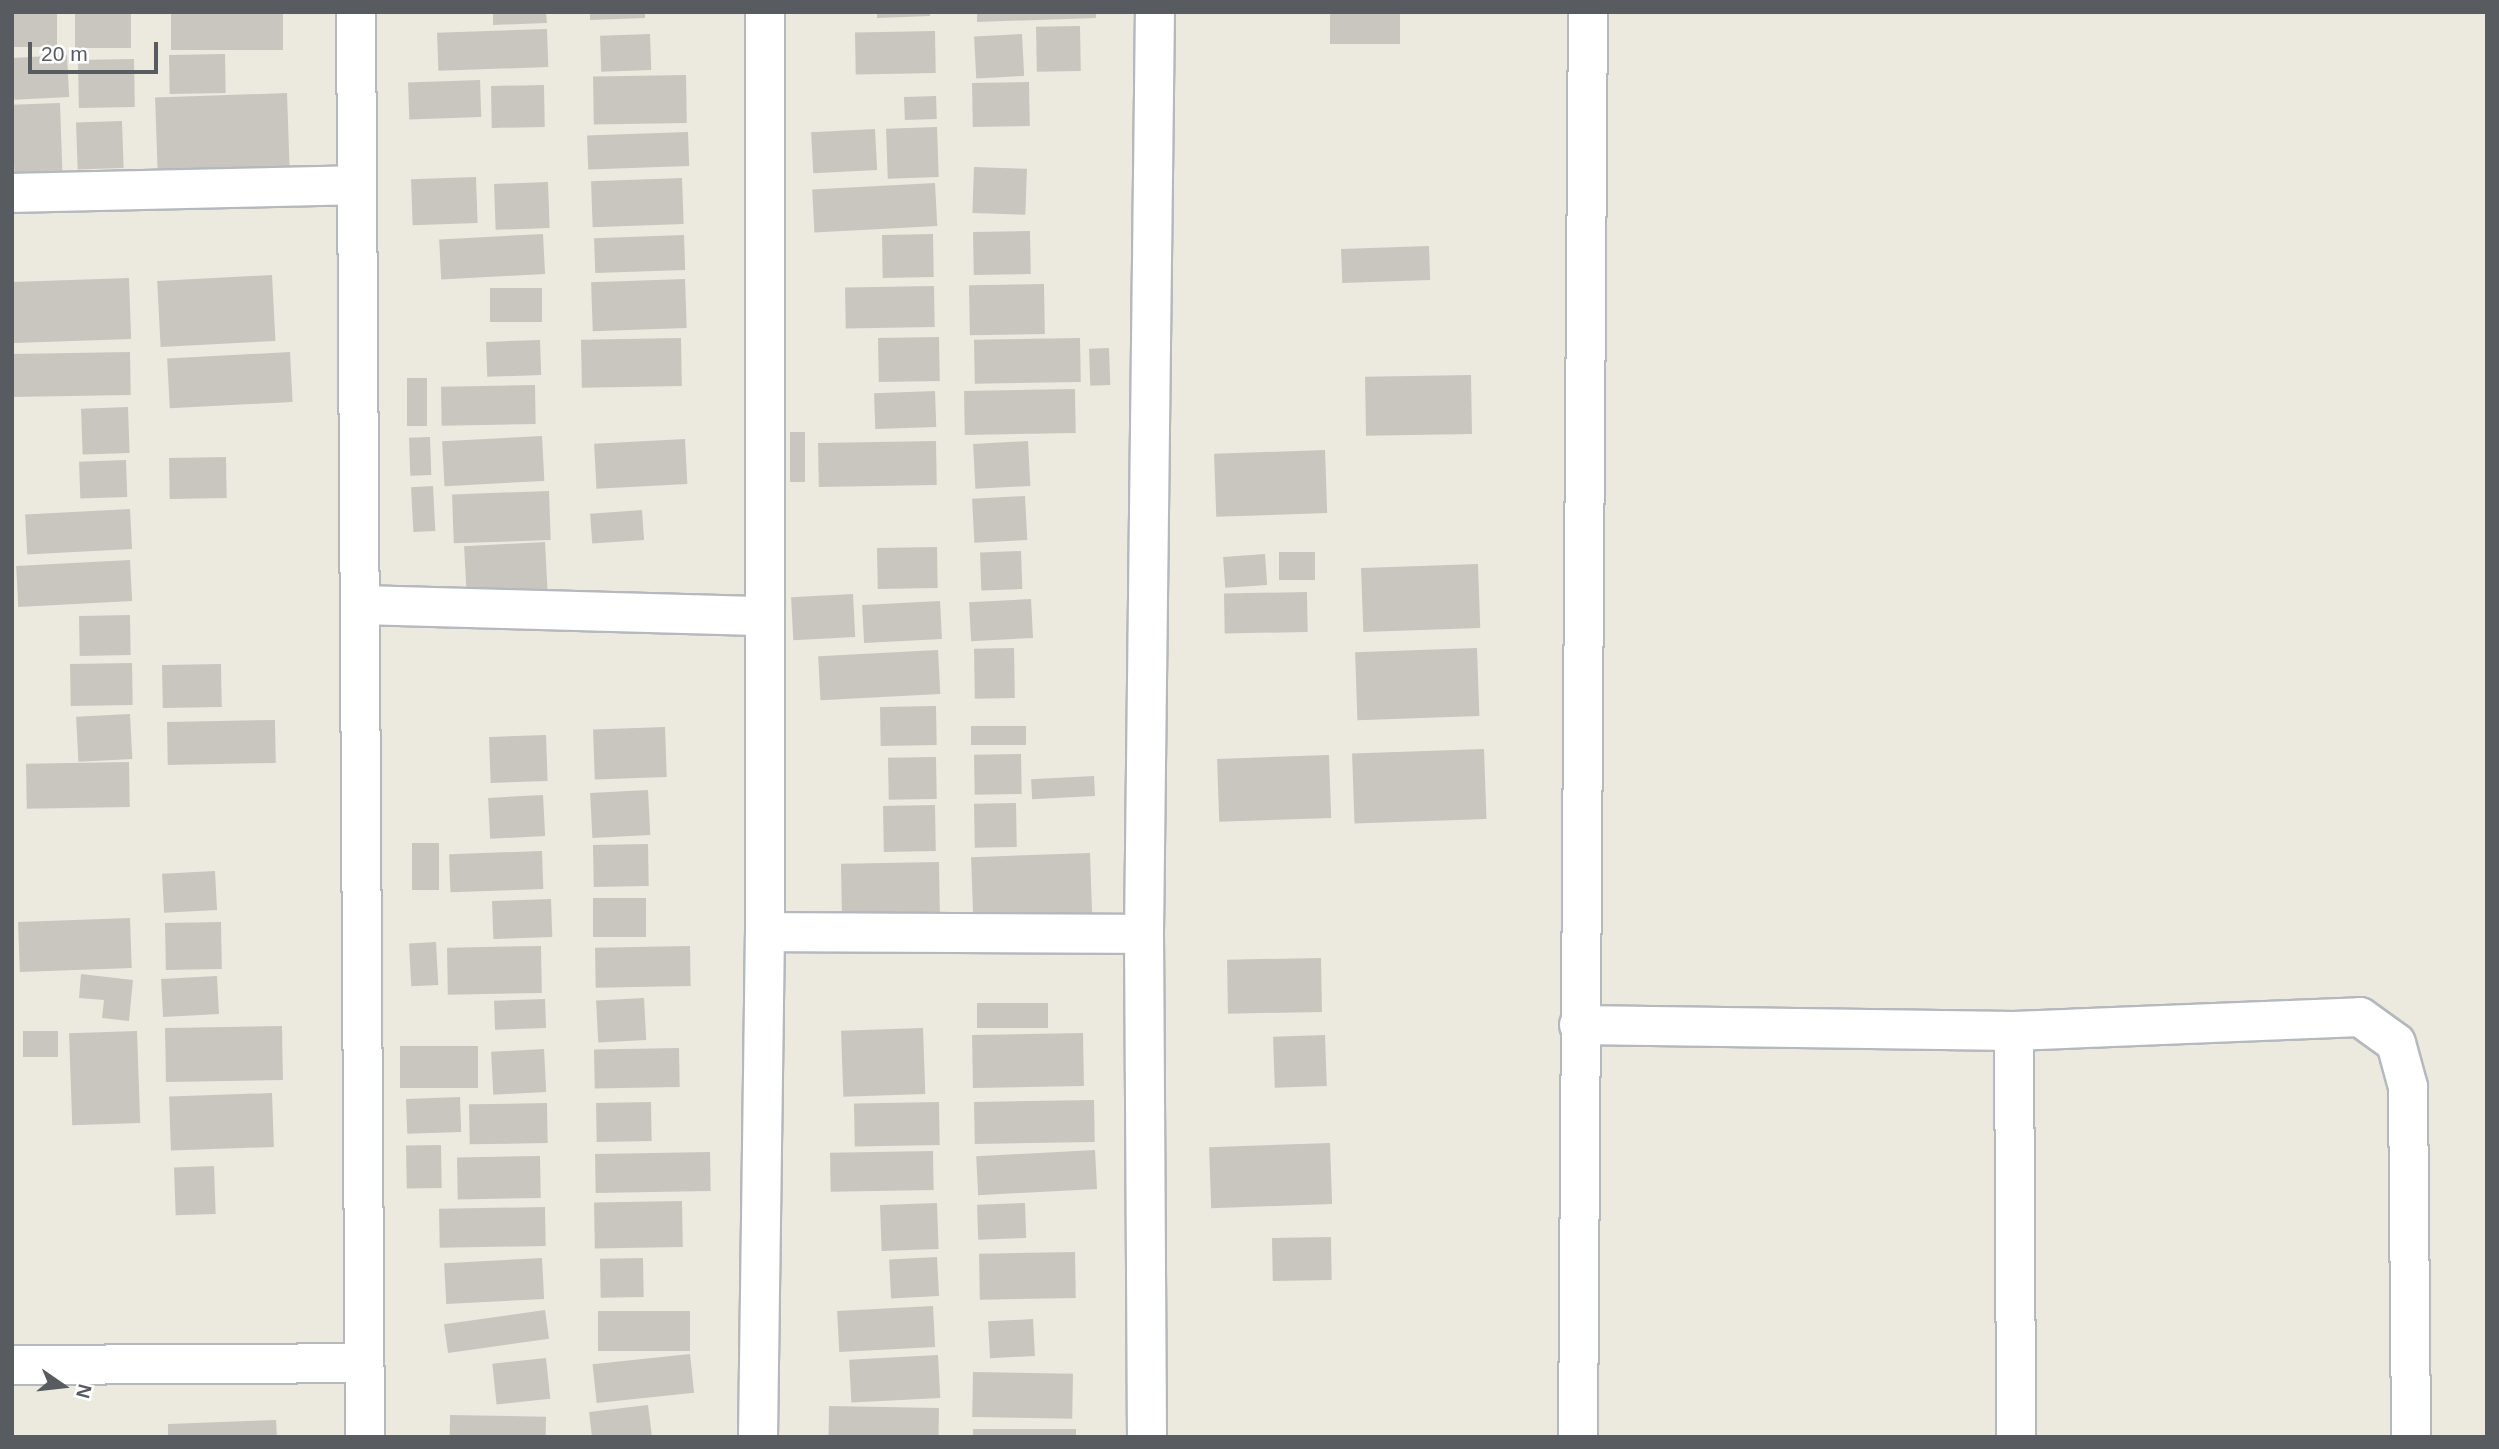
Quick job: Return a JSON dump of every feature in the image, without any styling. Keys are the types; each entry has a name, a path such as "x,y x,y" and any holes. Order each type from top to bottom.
{"street":[{"path":"356,12 362,605 365,1437"},
{"path":"758,1437 765,932 765,12"},
{"path":"1147,1437 1144,934 1155,12"},
{"path":"1578,1437 1588,12"},
{"path":"12,193 356,185"},
{"path":"362,605 765,616"},
{"path":"765,932 1144,934"},
{"path":"1579,1025 2014,1031 2360,1017 2396,1043 2408,1087 2411,1437"},
{"path":"2014,1031 2016,1437"},
{"path":"12,1365 363,1363"}],"building":[{"path":"12,12 57,12 57,47 12,47"},
{"path":"75,12 131,12 131,48 75,48"},
{"path":"171,12 283,12 283,50 171,50"},
{"path":"493,12 546,12 547,23 493,25"},
{"path":"590,12 645,12 645,18 590,20"},
{"path":"877,12 930,12 930,16 877,18"},
{"path":"977,12 1096,12 1096,18 977,22"},
{"path":"1330,12 1400,12 1400,44 1330,44"},
{"path":"1080,26 1081,71 1037,72 1036,27"},
{"path":"547,29 548,67 438,71 437,33"},
{"path":"935,31 936,73 856,74 855,32"},
{"path":"650,34 651,70 601,72 600,36"},
{"path":"1022,34 1024,76 976,78 974,37"},
{"path":"225,54 226,93 170,94 169,55"},
{"path":"67,55 69,97 14,100 12,58"},
{"path":"134,59 135,107 79,108 78,60"},
{"path":"686,75 687,123 594,125 593,77"},
{"path":"480,80 481,117 409,119 408,83"},
{"path":"1029,82 1030,126 973,127 972,83"},
{"path":"544,85 545,127 492,128 491,86"},
{"path":"287,93 290,168 158,173 155,98"},
{"path":"936,96 937,119 905,120 904,97"},
{"path":"60,103 63,179 15,181 12,105"},
{"path":"122,121 124,168 78,170 76,123"},
{"path":"937,127 939,177 888,179 886,129"},
{"path":"875,129 877,170 813,173 811,132"},
{"path":"688,132 689,166 588,170 587,136"},
{"path":"974,167 1027,169 1025,215 972,213"},
{"path":"476,177 478,223 413,225 411,179"},
{"path":"682,178 684,224 593,227 591,181"},
{"path":"548,182 550,228 496,230 494,184"},
{"path":"935,183 937,226 814,232 812,189"},
{"path":"1030,231 1031,274 974,275 973,232"},
{"path":"543,234 545,274 441,279 439,239"},
{"path":"933,234 934,277 883,278 882,235"},
{"path":"684,235 685,270 595,273 594,238"},
{"path":"1429,246 1430,280 1342,283 1341,249"},
{"path":"272,275 275,341 161,347 157,281"},
{"path":"129,278 131,339 14,343 12,282"},
{"path":"685,279 687,328 593,331 591,282"},
{"path":"1044,284 1045,334 970,335 969,285"},
{"path":"934,286 935,327 846,329 845,288"},
{"path":"490,288 542,288 542,322 490,322"},
{"path":"939,337 940,381 879,382 878,338"},
{"path":"681,338 682,386 582,388 581,340"},
{"path":"1080,338 1081,382 975,384 974,340"},
{"path":"540,340 541,375 487,377 486,342"},
{"path":"1109,348 1110,385 1090,386 1089,349"},
{"path":"130,352 131,395 13,397 12,354"},
{"path":"290,352 293,402 170,408 167,358"},
{"path":"1471,375 1472,434 1366,436 1365,377"},
{"path":"407,378 427,378 427,426 407,426"},
{"path":"535,385 536,424 442,426 441,387"},
{"path":"1075,389 1076,433 965,435 964,391"},
{"path":"935,391 936,427 875,429 874,393"},
{"path":"128,407 130,453 83,455 81,409"},
{"path":"790,432 805,432 805,482 790,482"},
{"path":"542,436 544,481 444,486 442,441"},
{"path":"430,437 431,475 410,476 409,438"},
{"path":"685,439 687,484 596,489 594,444"},
{"path":"936,441 937,485 819,487 818,443"},
{"path":"1028,441 1030,486 975,489 973,444"},
{"path":"1325,450 1327,513 1216,517 1214,454"},
{"path":"226,457 227,498 170,499 169,458"},
{"path":"126,460 127,497 80,499 79,462"},
{"path":"433,486 435,531 413,532 411,487"},
{"path":"549,491 551,540 454,543 452,494"},
{"path":"1025,496 1027,540 974,543 972,499"},
{"path":"130,509 132,549 27,554 25,514"},
{"path":"642,510 644,540 592,544 590,514"},
{"path":"545,542 548,597 467,601 464,546"},
{"path":"937,547 938,588 878,589 877,548"},
{"path":"1021,551 1022,589 981,590 980,552"},
{"path":"1279,552 1315,552 1315,580 1279,580"},
{"path":"1265,554 1267,585 1225,588 1223,557"},
{"path":"130,560 132,601 18,607 16,566"},
{"path":"1478,564 1480,628 1363,632 1361,568"},
{"path":"1307,592 1308,632 1225,633 1224,593"},
{"path":"853,594 855,637 793,640 791,597"},
{"path":"1031,599 1033,638 971,641 969,602"},
{"path":"940,601 942,639 864,643 862,605"},
{"path":"130,615 131,655 80,656 79,616"},
{"path":"1014,648 1015,698 975,699 974,649"},
{"path":"1477,648 1479,716 1357,720 1355,652"},
{"path":"938,650 940,694 820,700 818,656"},
{"path":"132,663 133,705 71,706 70,664"},
{"path":"221,664 222,707 163,708 162,665"},
{"path":"936,706 937,745 881,746 880,707"},
{"path":"130,714 132,759 78,762 76,717"},
{"path":"275,720 276,763 168,765 167,722"},
{"path":"971,726 1026,726 1026,745 971,745"},
{"path":"665,727 667,777 595,779 593,730"},
{"path":"546,735 548,781 491,783 489,737"},
{"path":"1484,749 1486,819 1355,824 1352,754"},
{"path":"1021,754 1022,794 975,795 974,755"},
{"path":"1329,755 1331,818 1219,822 1217,759"},
{"path":"936,757 937,799 889,800 888,758"},
{"path":"129,762 130,807 27,809 26,764"},
{"path":"1094,776 1095,796 1032,799 1031,779"},
{"path":"648,790 650,835 592,838 590,793"},
{"path":"543,795 545,836 490,839 488,798"},
{"path":"1016,803 1017,847 975,848 974,804"},
{"path":"935,805 936,851 884,852 883,806"},
{"path":"412,843 439,843 439,890 412,890"},
{"path":"648,844 649,886 594,887 593,845"},
{"path":"542,851 543,889 450,892 449,854"},
{"path":"1090,853 1092,920 973,924 971,857"},
{"path":"939,862 940,917 842,919 841,864"},
{"path":"215,871 217,910 164,913 162,874"},
{"path":"593,898 646,898 646,937 593,937"},
{"path":"551,899 552,937 493,939 492,901"},
{"path":"130,918 132,968 20,972 18,922"},
{"path":"221,922 222,969 166,970 165,923"},
{"path":"436,942 438,985 411,986 409,943"},
{"path":"541,946 542,993 448,995 447,948"},
{"path":"690,946 691,986 596,988 595,948"},
{"path":"1321,958 1322,1012 1228,1014 1227,960"},
{"path":"81,974 133,980 129,1021 102,1018 104,1000 79,998"},
{"path":"217,976 219,1014 163,1017 161,979"},
{"path":"644,998 646,1040 598,1042 596,1001"},
{"path":"545,999 546,1028 495,1030 494,1001"},
{"path":"977,1003 1048,1003 1048,1028 977,1028"},
{"path":"282,1026 283,1080 166,1082 165,1028"},
{"path":"923,1028 925,1094 843,1097 841,1031"},
{"path":"23,1031 58,1031 58,1057 23,1057"},
{"path":"137,1031 140,1123 72,1125 69,1033"},
{"path":"1083,1033 1084,1086 973,1088 972,1035"},
{"path":"1325,1035 1327,1086 1275,1088 1273,1037"},
{"path":"400,1046 478,1046 478,1088 400,1088"},
{"path":"679,1048 680,1087 595,1088 594,1049"},
{"path":"544,1049 546,1092 493,1095 491,1052"},
{"path":"272,1093 274,1147 171,1151 169,1097"},
{"path":"460,1097 461,1132 407,1134 406,1099"},
{"path":"1094,1100 1095,1142 975,1144 974,1102"},
{"path":"651,1102 652,1141 597,1142 596,1103"},
{"path":"939,1102 940,1145 855,1146 854,1103"},
{"path":"547,1103 548,1143 470,1144 469,1104"},
{"path":"1330,1143 1332,1204 1211,1208 1209,1147"},
{"path":"441,1145 442,1188 407,1189 406,1146"},
{"path":"1095,1150 1097,1189 978,1195 976,1156"},
{"path":"933,1151 934,1190 831,1192 830,1153"},
{"path":"710,1152 711,1191 596,1193 595,1154"},
{"path":"540,1156 541,1198 458,1199 457,1157"},
{"path":"214,1166 216,1214 176,1215 174,1167"},
{"path":"682,1201 683,1247 595,1249 594,1203"},
{"path":"937,1203 939,1249 882,1251 880,1205"},
{"path":"1025,1203 1026,1238 978,1240 977,1205"},
{"path":"545,1207 546,1246 440,1248 439,1209"},
{"path":"1331,1237 1332,1280 1273,1281 1272,1238"},
{"path":"1075,1252 1076,1298 980,1300 979,1254"},
{"path":"937,1257 939,1296 891,1298 889,1260"},
{"path":"542,1258 544,1299 446,1304 444,1263"},
{"path":"643,1258 644,1297 601,1298 600,1259"},
{"path":"933,1306 935,1347 839,1352 837,1311"},
{"path":"545,1310 549,1339 448,1353 444,1324"},
{"path":"598,1311 690,1311 690,1351 598,1351"},
{"path":"1033,1319 1035,1356 990,1358 988,1321"},
{"path":"690,1354 694,1393 597,1403 593,1364"},
{"path":"938,1355 940,1398 851,1403 849,1360"},
{"path":"546,1358 550,1399 497,1404 492,1364"},
{"path":"973,1372 1073,1374 1072,1419 972,1417"},
{"path":"648,1405 652,1437 592,1437 589,1412"},
{"path":"829,1406 939,1408 938,1437 828,1437"},
{"path":"450,1415 546,1417 546,1437 450,1437"},
{"path":"276,1420 277,1437 168,1437 168,1424"},
{"path":"973,1429 1076,1429 1076,1437 973,1437"}]}
